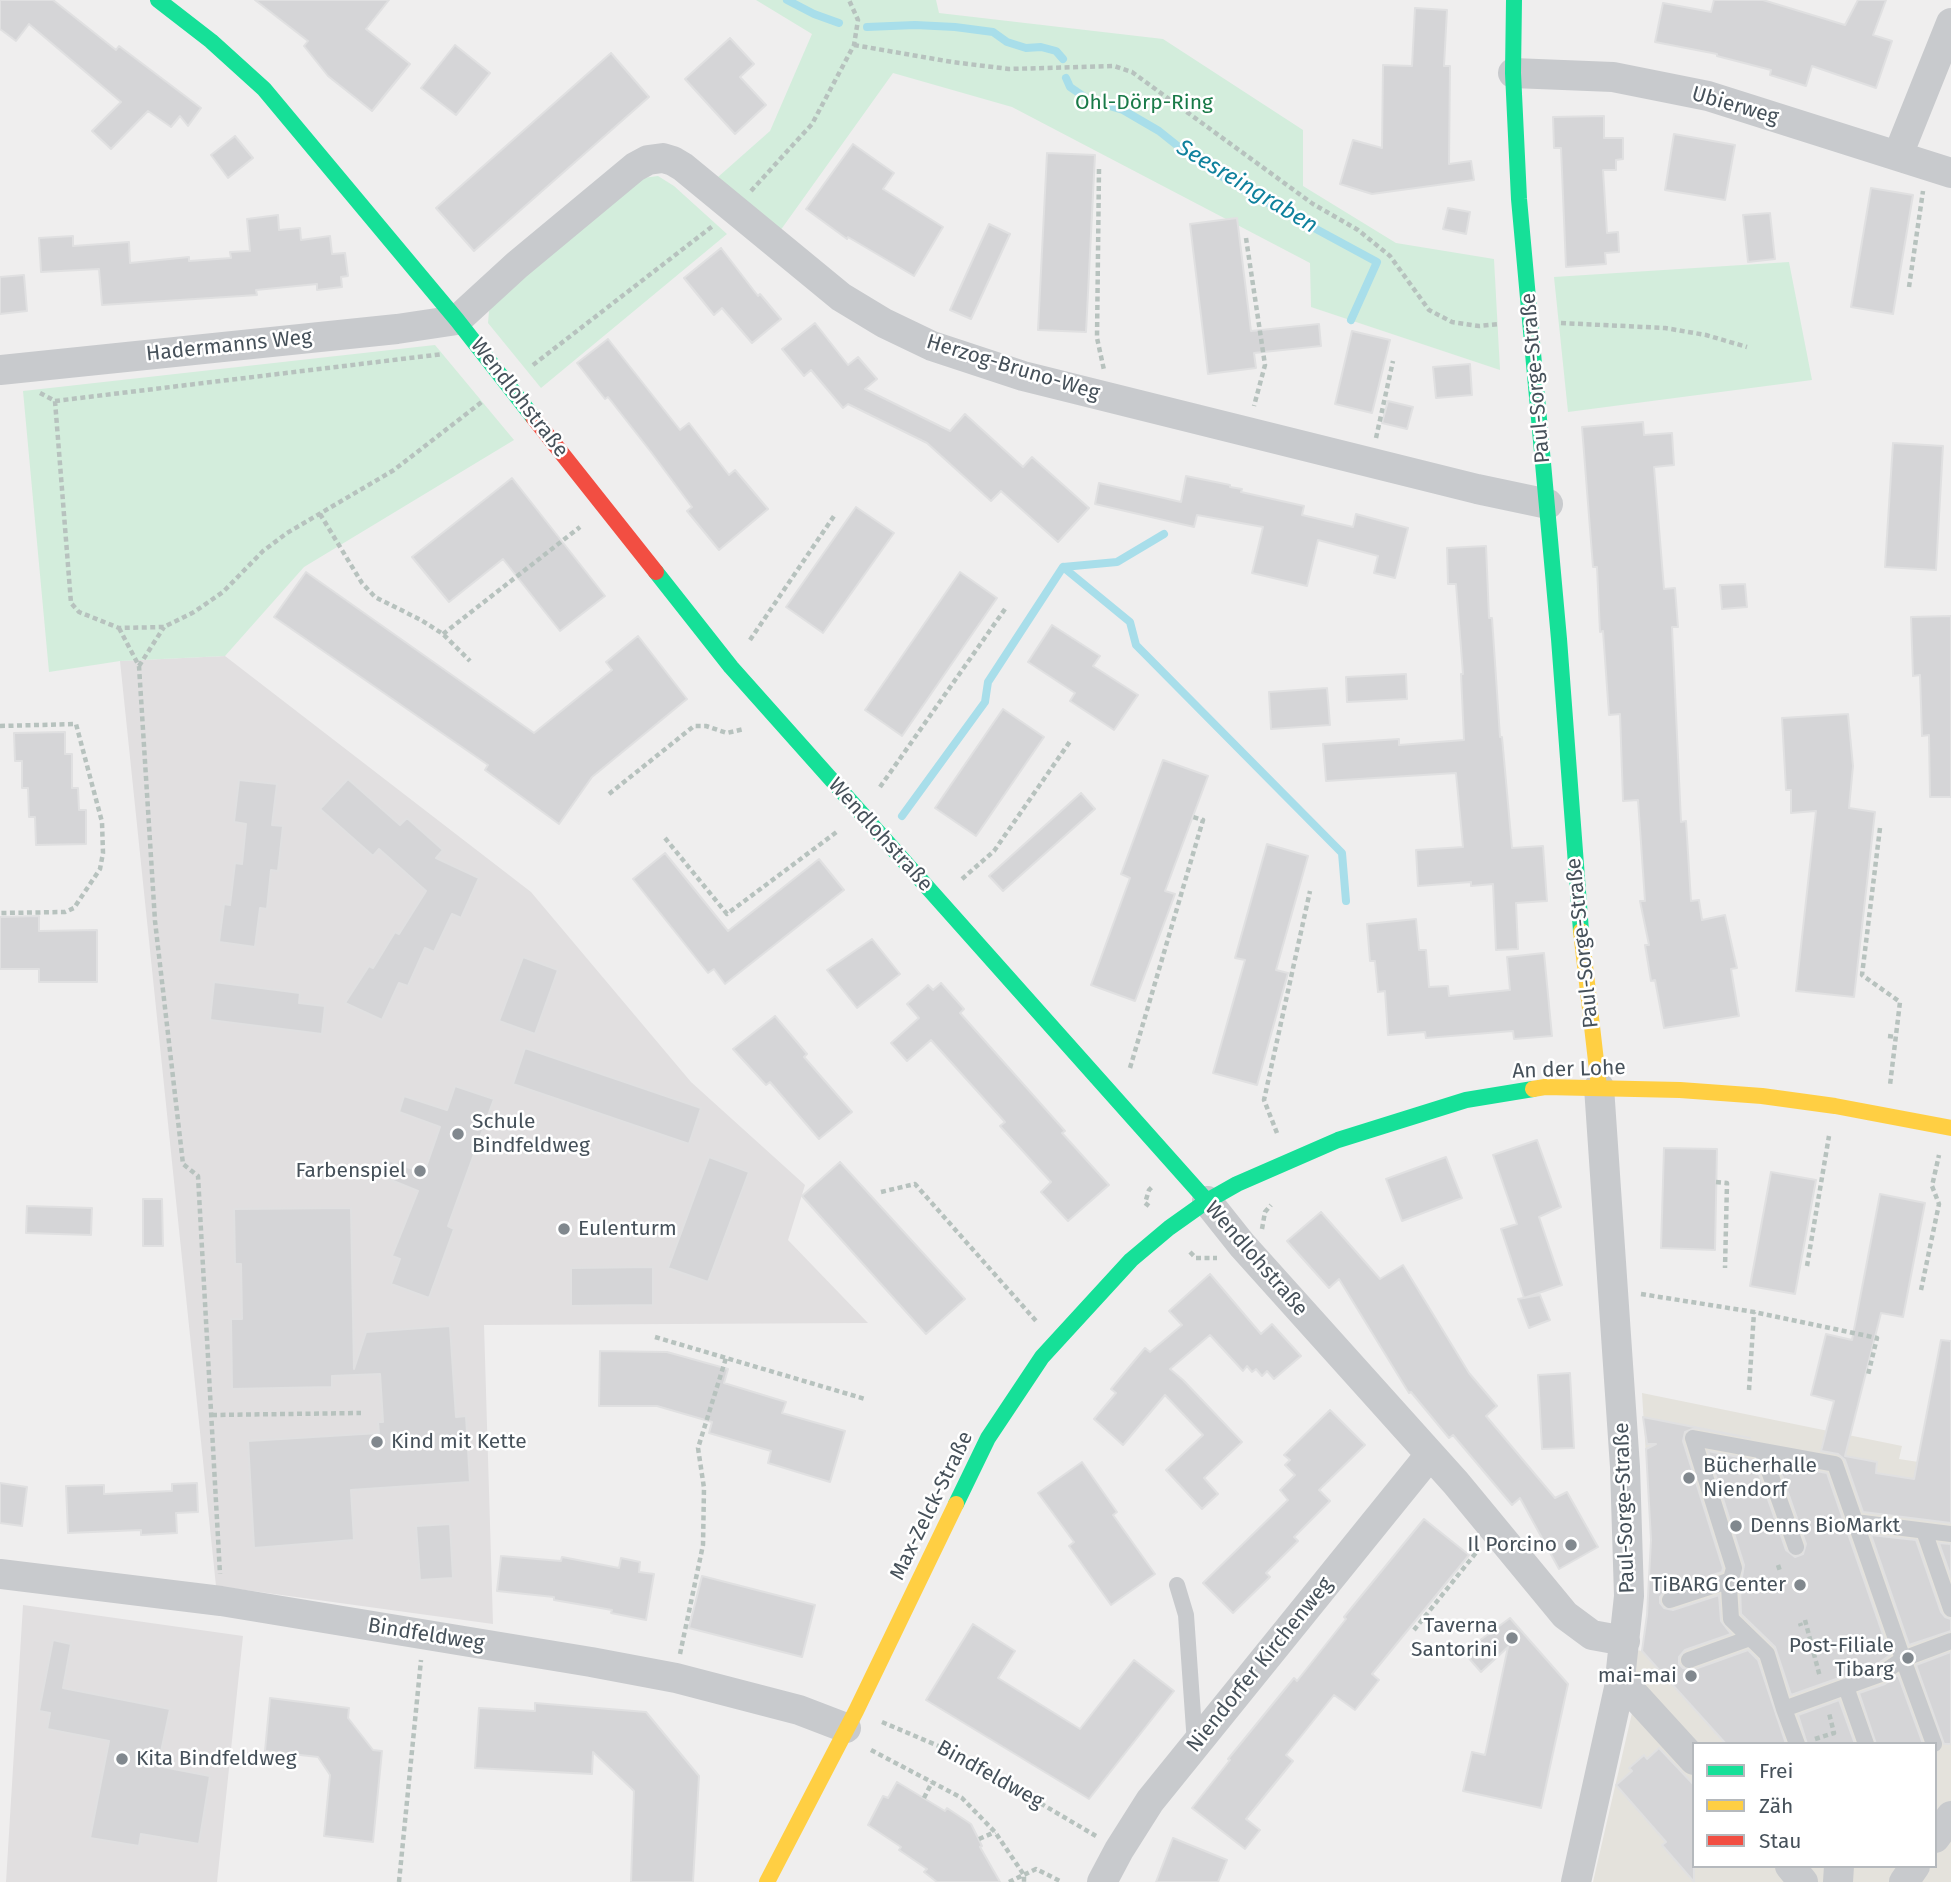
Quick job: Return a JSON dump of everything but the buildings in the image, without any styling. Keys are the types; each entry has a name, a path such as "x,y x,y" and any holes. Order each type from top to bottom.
{"street":[{"name":"Wendlohstraße","path":"158,0 211,41 264,89 457,320 731,667 1207,1201 1242,1245 1429,1456 1456,1483 1565,1615 1576,1626 1592,1635 1625,1641"},
{"name":"Paul-Sorge-Straße","path":"1514,0 1513,73 1519,199 1548,504 1577,901 1599,1087 1629,1551 1629,1597 1619,1688 1576,1882"},
{"path":"1898,155 1951,23"},
{"name":"Ubierweg","path":"1513,73 1613,77 1708,96 1939,168"},
{"name":"Herzog-Bruno-Weg","path":"457,320 517,265 635,167 648,160 663,158 673,161 841,297 932,346 1023,376 1370,463 1548,504"},
{"name":"Hadermanns Weg","path":"0,370 397,329 457,320"},
{"name":"An der Lohe","path":"1207,1201 1237,1184 1338,1140 1466,1100 1545,1087 1599,1087 1762,1096 1835,1106 1948,1127"},
{"name":"Max-Zelck-Straße","path":"767,1882 848,1725 984,1446 1042,1357 1055,1342 1131,1259 1168,1228 1207,1201"},
{"name":"Niendorfer Kirchenweg","path":"1102,1882 1150,1801 1429,1456"},
{"name":"Bindfeldweg","path":"0,1574 221,1601 676,1678 848,1725"},
{"path":"1619,1688 1630,1690 1692,1758"},
{"path":"1937,1835 1951,1816"},
{"path":"1792,1868 1803,1882"}],"lane":[{"path":"1796,1742 1767,1654 1731,1619 1729,1587 1734,1568 1693,1438 1835,1464 1933,1742"},
{"path":"1762,1451 1796,1547"},
{"path":"1855,1522 1951,1534"},
{"path":"1924,1531 1951,1609"},
{"path":"1670,1600 1731,1580"},
{"path":"1177,1585 1186,1615 1195,1746"},
{"path":"1689,1660 1749,1638"},
{"path":"1784,1709 1881,1674 1903,1659 1951,1641"},
{"path":"1846,1687 1865,1742"}],"path":[{"path":"451,354 55,401 71,603 79,612 119,628 164,627 194,612 223,592 263,551 287,533 394,470 733,211 812,124 854,45 858,20 849,0"},
{"path":"854,45 1009,69 1114,66 1132,72 1313,204 1358,230 1390,256 1429,310 1452,323 1479,326 1531,322 1594,323 1665,328 1706,335 1747,347"},
{"path":"1909,287 1939,168"},
{"path":"1099,169 1097,338 1111,398"},
{"path":"1246,238 1265,365 1247,432"},
{"path":"1370,463 1393,360"},
{"path":"443,634 605,508"},
{"path":"320,514 362,583 375,597 443,634 470,661"},
{"path":"731,667 834,516"},
{"path":"665,838 727,914 862,813 1005,609"},
{"path":"139,666 164,627"},
{"path":"119,628 139,666 155,921 183,1164 198,1176 221,1601"},
{"path":"609,794 694,726 705,726 727,733 737,732 747,728 768,710"},
{"path":"0,726 76,723 102,822 103,853 100,869 74,908 65,912 0,914"},
{"path":"939,900 994,851 1071,740"},
{"path":"1120,1103 1203,820 1193,817"},
{"path":"1880,828 1862,975 1900,1002 1886,1115"},
{"path":"1277,1133 1264,1100 1310,891"},
{"path":"1888,1036 1896,1037"},
{"path":"1807,1266 1835,1106"},
{"path":"1922,1290 1939,1204 1932,1186 1948,1127"},
{"path":"1716,1182 1727,1183 1726,1268"},
{"path":"881,1192 915,1184 1055,1342"},
{"path":"1612,1290 1754,1312 1877,1338 1868,1375"},
{"path":"1749,1390 1754,1312"},
{"path":"655,1336 865,1399"},
{"path":"684,1632 703,1545 704,1488 698,1448 726,1358"},
{"path":"212,1415 361,1413"},
{"path":"1414,1630 1495,1529"},
{"path":"398,1882 422,1647"},
{"path":"848,1725 932,1782 962,1798 995,1832 1024,1875 1024,1882"},
{"name":"Bindfeldweg","path":"848,1725 955,1753 1119,1850"},
{"path":"1822,1737 1824,1742"},
{"path":"924,1798 932,1782"},
{"path":"979,1839 995,1832"},
{"path":"1009,1882 1036,1869 1062,1882"}],"shaded area":[{"name":"Schule Bindfeldweg","path":"225,656 531,892 691,1082 805,1185 788,1240 868,1323 484,1325 493,1624 216,1586 120,661"},
{"name":"TiBARG Center","path":"1642,1393 1902,1446 1899,1459 1951,1467 1951,1882 1593,1882 1632,1713 1636,1650 1642,1651 1647,1615 1651,1536"},
{"name":"Kita Bindfeldweg","path":"23,1605 243,1636 217,1882 6,1882"}],"green space":[{"name":"Ohl-Dörp-Ring","path":"756,0 936,0 939,13 1163,39 1303,130 1303,186 1396,243 1494,259 1500,370 1311,307 1310,263 1012,107 893,73 780,231 718,177 770,131 812,34"},
{"path":"658,176 674,186 727,234 541,388 488,323 489,311 504,291 635,179"},
{"path":"1789,262 1812,380 1568,412 1554,277"},
{"path":"435,345 514,440 304,567 225,656 120,661 49,672 23,391"}],"waterway":[{"name":"Seesreingraben","path":"787,0 839,23"},
{"name":"Seesreingraben","path":"867,27 915,25 993,32 1007,42 1026,48 1041,47 1056,51 1063,59"},
{"name":"Seesreingraben","path":"1066,78 1070,87 1089,100 1123,110 1159,131 1194,159 1244,190 1377,262 1351,320"},
{"path":"902,816 985,702 988,682 1063,567 1117,562 1164,534"},
{"path":"1063,567 1130,622 1136,645 1342,853 1346,901"}],"traffic: fast":[{"path":"158,0 211,41 264,89 457,320 533,417"},
{"path":"1514,0 1513,73 1519,199 1559,639 1581,931"},
{"path":"656,572 731,667 1207,1201"},
{"path":"956,1504 988,1438 1042,1357 1131,1260 1169,1228 1237,1184 1338,1140 1466,1100 1533,1089"}],"traffic: slow":[{"path":"1581,931 1599,1087"},
{"path":"1533,1089 1680,1090 1762,1096 1835,1106 1951,1128"},
{"path":"767,1882 856,1711 956,1504"}],"traffic: jam":[{"path":"533,417 656,572"}],"place":[{"name":"Schule Bindfeldweg","path":"458,1134"},
{"name":"Farbenspiel","path":"420,1171"},
{"name":"Eulenturm","path":"564,1229"},
{"name":"Kind mit Kette","path":"377,1442"},
{"name":"Bücherhalle Niendorf","path":"1689,1478"},
{"name":"Denns BioMarkt","path":"1736,1526"},
{"name":"Il Porcino","path":"1571,1545"},
{"name":"TiBARG Center","path":"1800,1585"},
{"name":"Taverna Santorini","path":"1512,1638"},
{"name":"Post-Filiale Tibarg","path":"1908,1658"},
{"name":"mai-mai","path":"1691,1676"},
{"name":"Kita Bindfeldweg","path":"122,1759"}]}
